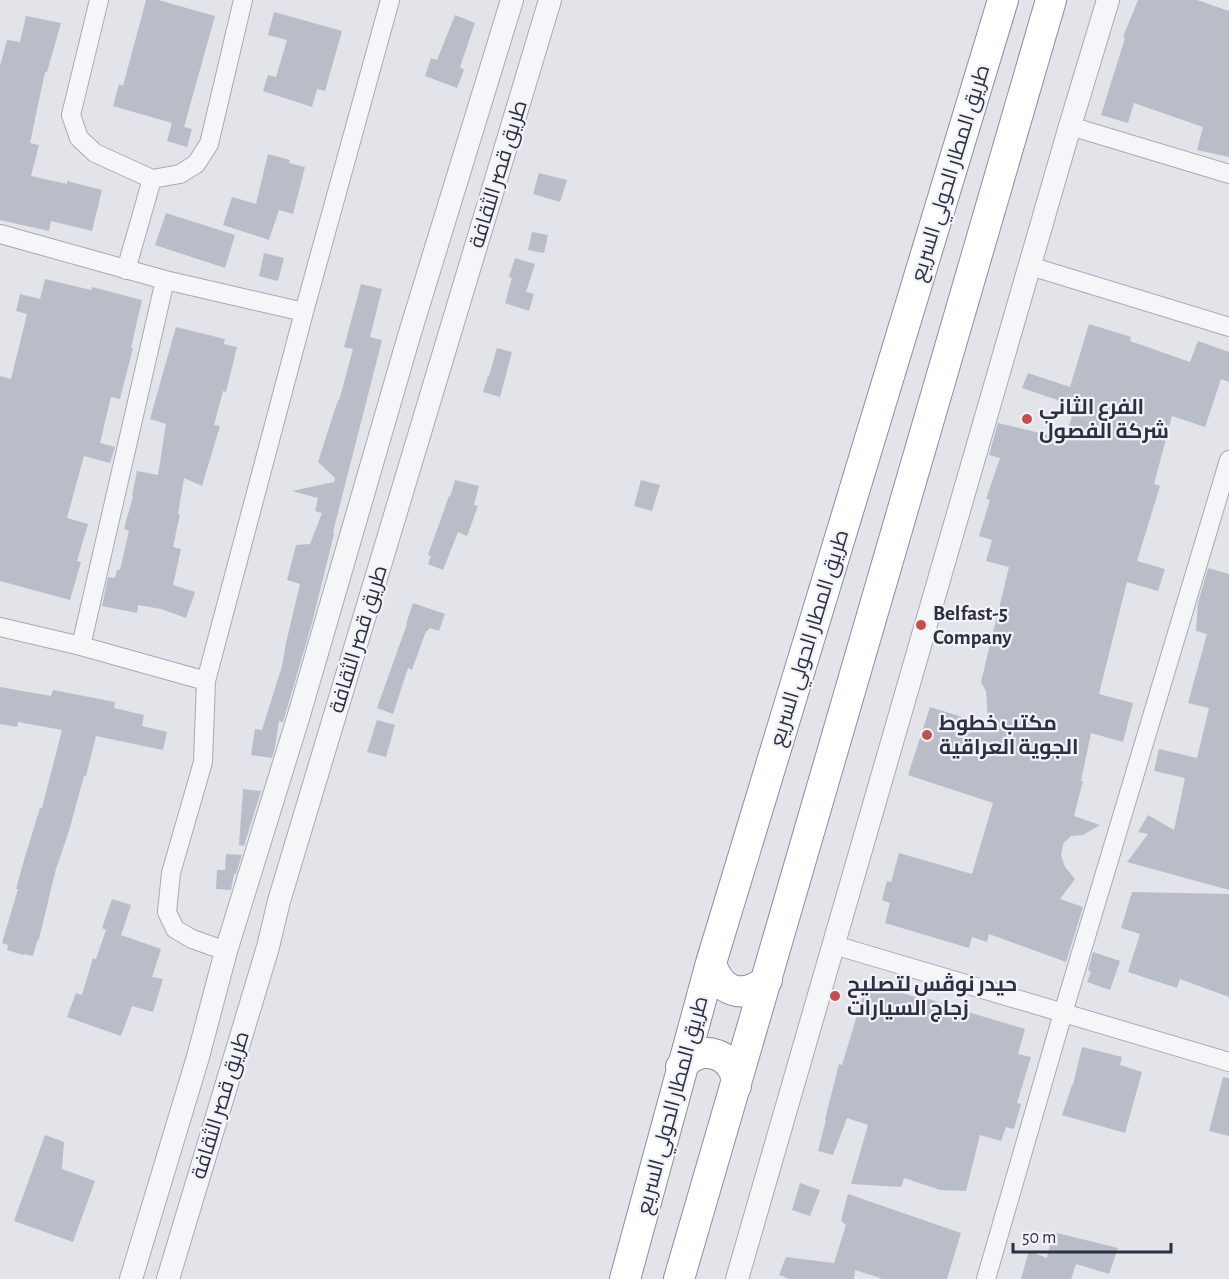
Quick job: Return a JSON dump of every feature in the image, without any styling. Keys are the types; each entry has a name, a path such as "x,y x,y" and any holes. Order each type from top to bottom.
{"highway":[{"name":"طريق المطار الحولي السريع","path":"625,1279 711,963 1003,0"},
{"path":"679,1279 1051,0"},
{"path":"711,963 714,975 722,984 733,990 746,992 757,988 767,980"},
{"path":"681,1067 690,1058 703,1053 716,1054 728,1061 735,1072 736,1086"}],"street":[{"path":"99,0 71,115 79,138 95,153 152,179 180,174 196,164 209,144 243,0"},
{"path":"226,951 192,939 175,929 167,912 171,873 203,762 206,681 390,0"},
{"name":"طريق قصر الثقافة","path":"131,1279 198,1057 226,951 299,715 406,348 512,0"},
{"name":"طريق قصر الثقافة","path":"168,1279 550,0"},
{"path":"737,1279 1108,0"},
{"path":"1070,126 1229,174"},
{"path":"126,270 152,179"},
{"path":"0,234 126,270 304,312"},
{"path":"1030,266 1229,327"},
{"path":"81,646 165,280"},
{"path":"986,1279 1063,1013 1229,460"},
{"path":"0,627 81,646 206,681"},
{"path":"834,945 1229,1062"}],"building":[{"path":"146,0 158,0 215,16 184,127 192,129 187,147 167,141 172,123 113,106 119,84 123,86"},
{"path":"1138,0 1197,0 1229,11 1229,157 1197,150 1203,127 1134,103 1128,123 1101,115 1125,38 1123,37"},
{"path":"274,12 342,31 325,91 317,89 312,107 263,91 268,75 276,77 287,40 268,35"},
{"path":"455,15 475,23 460,67 464,70 457,88 425,76 431,58 437,60"},
{"path":"26,16 61,23 47,72 45,72 30,143 39,145 31,176 67,184 67,181 102,190 92,231 51,221 49,231 0,220 0,66 7,40 20,42"},
{"path":"268,154 305,167 293,214 279,210 269,240 223,225 232,197 256,204"},
{"path":"539,173 567,180 560,202 533,194"},
{"path":"166,213 235,235 225,268 155,245"},
{"path":"532,232 548,235 544,253 528,250"},
{"path":"264,253 284,258 278,281 259,276"},
{"path":"515,258 535,264 526,292 534,294 529,311 505,303"},
{"path":"45,279 91,290 92,287 142,300 120,399 111,397 100,443 115,447 110,463 84,456 67,518 88,524 77,561 81,562 70,600 0,581 0,376 11,379 27,314 16,311 20,294 40,299"},
{"path":"361,284 382,289 370,337 382,340 312,623 283,722 279,721 272,758 251,755 255,729 262,730 282,666 300,584 287,580 296,545 310,544 322,513 315,511 318,498 292,491 334,482 335,478 318,462 339,401 353,349 344,347"},
{"path":"1089,324 1131,337 1130,341 1190,362 1198,341 1229,352 1229,382 1221,379 1205,427 1172,416 1154,484 1160,486 1137,561 1165,569 1158,591 1127,582 1099,694 1133,703 1123,742 1091,733 1074,816 1100,825 1083,835 1071,836 1063,844 1061,855 1065,867 1075,879 1060,899 1083,907 1066,962 989,934 987,942 972,937 969,948 885,923 890,903 882,900 887,881 891,882 899,853 972,874 993,803 908,775 930,707 988,725 986,691 981,682 1009,567 986,561 992,540 979,536 990,500 986,499 1000,458 989,455 998,423 1065,439 1075,406 1022,388 1028,373 1070,387"},
{"path":"176,327 225,339 224,344 237,347 226,392 223,391 214,425 220,426 202,486 184,478 173,547 181,549 173,585 195,592 186,618 161,609 138,605 137,613 102,606 108,577 115,578 117,570 120,570 129,531 124,529 137,471 158,475 166,424 150,419"},
{"path":"497,348 512,352 500,397 483,392"},
{"path":"455,480 479,486 474,505 478,506 467,536 458,532 443,570 428,564 431,556 428,555"},
{"path":"641,480 660,485 652,511 634,506"},
{"path":"1208,568 1229,574 1229,890 1127,862 1148,834 1138,832 1148,815 1174,830 1185,778 1154,771 1159,749 1197,758 1209,708 1188,703 1207,634 1196,631 1198,603"},
{"path":"413,603 445,614 439,631 429,628 426,631 412,670 408,668 393,714 377,708"},
{"path":"0,687 51,696 53,690 115,702 114,708 144,715 142,726 167,732 163,750 96,736 86,776 84,776 56,869 33,956 7,950 8,945 2,943 24,860 40,808 42,808 62,730 18,722 17,727 0,724"},
{"path":"377,720 395,725 386,757 367,752"},
{"path":"243,789 261,791 244,846 239,845"},
{"path":"226,854 242,855 236,874 234,874 231,890 216,889 217,870 225,870"},
{"path":"1132,892 1229,894 1229,997 1180,979 1177,988 1128,972 1140,934 1121,928"},
{"path":"112,899 131,905 121,935 161,949 152,977 163,979 153,1012 132,1006 121,1036 67,1017 76,993 82,995 93,958 96,959 106,930 102,928"},
{"path":"1093,952 1120,961 1110,990 1087,982 1091,972 1088,970"},
{"path":"867,982 1025,1029 1018,1054 1031,1057 1017,1103 1021,1104 1014,1129 1006,1127 1001,1141 980,1135 966,1191 940,1190 904,1178 901,1187 851,1184 868,1125 847,1118 833,1155 818,1151 839,1064 842,1065"},
{"path":"1082,1047 1122,1057 1120,1065 1142,1072 1125,1133 1062,1115 1073,1085"},
{"path":"1223,1077 1229,1078 1229,1136 1209,1131"},
{"path":"45,1135 64,1142 62,1169 95,1181 73,1242 14,1221"},
{"path":"800,1183 820,1190 810,1216 792,1210"},
{"path":"848,1194 961,1233 947,1279 883,1279 855,1270 854,1279 790,1279 779,1275 786,1257 834,1263 846,1225 841,1221"},
{"path":"1053,1232 1118,1248 1109,1274 1076,1264 1071,1279 1021,1279 1029,1251 1047,1258"}],"place":[{"name":"الفرع الثاني شركة الفصول","path":"1027,419"},
{"name":"Belfast-5 Company","path":"921,625"},
{"name":"مكتب خطوط الجوية العراقية","path":"927,735"},
{"name":"حيدر نوڤس لتصليح زجاج السيارات","path":"835,996"}]}
